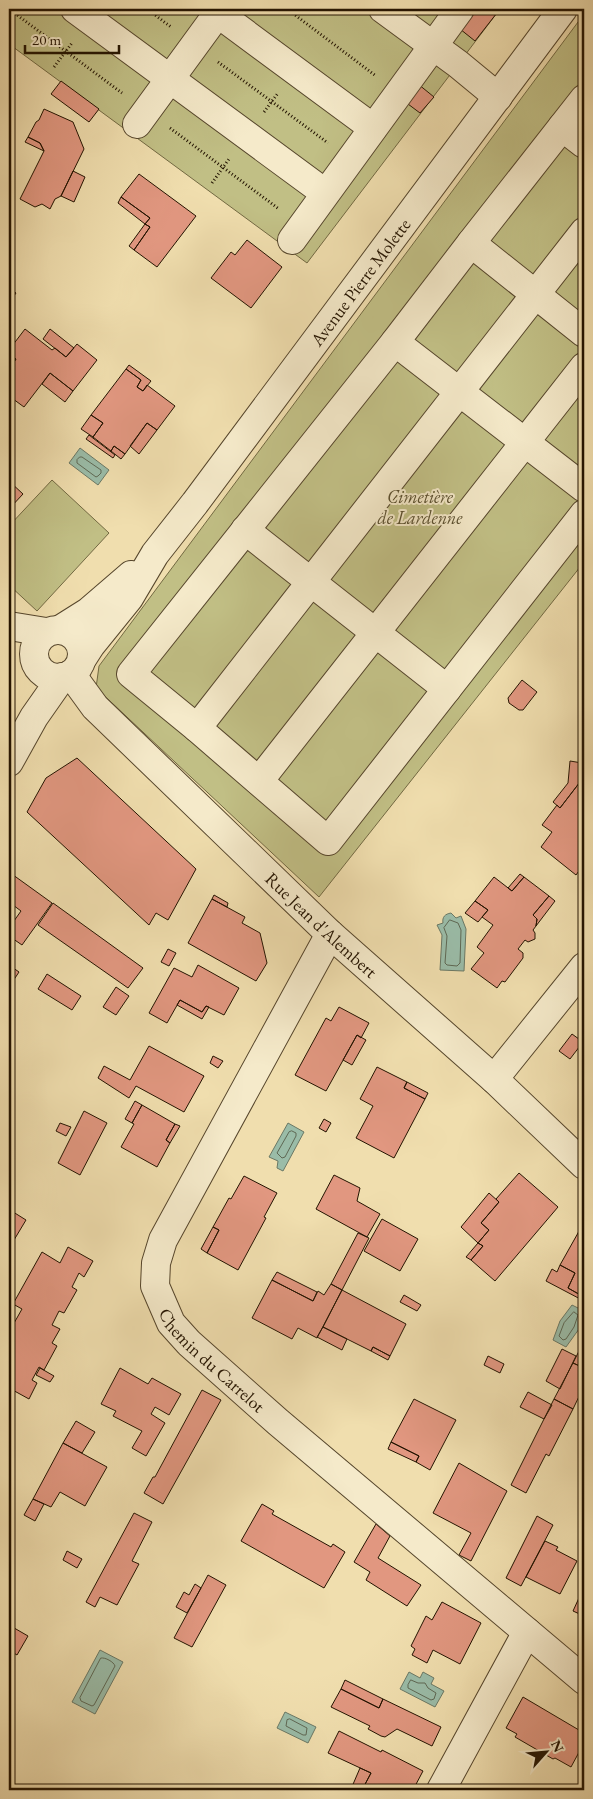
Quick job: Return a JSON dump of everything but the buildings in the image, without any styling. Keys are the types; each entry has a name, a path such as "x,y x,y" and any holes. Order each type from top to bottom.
{"street":[{"path":"75,9 326,193"},
{"path":"383,9 498,97"},
{"path":"292,240 460,9"},
{"name":"Avenue Pierre Molette","path":"9,762 34,717 56,656 88,612 154,554 201,496 563,9"},
{"path":"137,124 195,45 217,10 372,128"},
{"path":"584,99 395,342 131,674 198,728 328,841 584,514"},
{"path":"562,127 584,144"},
{"path":"198,728 584,232"},
{"path":"471,243 584,333"},
{"path":"395,342 584,488"},
{"path":"259,781 584,366"},
{"path":"245,530 447,689"},
{"name":"Avenue Pierre Molette","path":"56,656 91,644 130,598 154,554"},
{"path":"9,626 56,656"},
{"name":"Rue Jean d'Alembert","path":"56,656 95,707 330,934 494,1079 584,1164"},
{"name":"Chemin du Carrelot","path":"330,934 163,1240 156,1264 155,1286 171,1323 190,1343 278,1422 584,1680"},
{"path":"494,1079 584,968"},
{"path":"441,1790 528,1632"}],"path":[{"path":"146,9 350,160"},
{"path":"286,9 398,93"}],"green space":[{"path":"9,9 500,9 307,263 9,44"},
{"name":"Cimetière de Lardenne","path":"584,14 584,562 319,897 96,688 99,666"},
{"path":"52,480 109,533 37,611 9,585 9,526"}],"water":[{"path":"80,448 109,470 98,485 69,463"},
{"path":"451,913 456,918 461,916 466,929 464,971 440,970 442,935 437,925 443,923 444,916"},
{"path":"288,1123 304,1132 283,1171 277,1168 278,1161 269,1157"},
{"path":"572,1305 584,1311 579,1329 566,1347 553,1340 560,1321"},
{"path":"100,1650 123,1662 95,1714 72,1702"},
{"path":"409,1672 420,1678 423,1672 434,1678 431,1684 444,1691 435,1707 400,1689"},
{"path":"285,1712 316,1727 308,1743 277,1728"}]}
